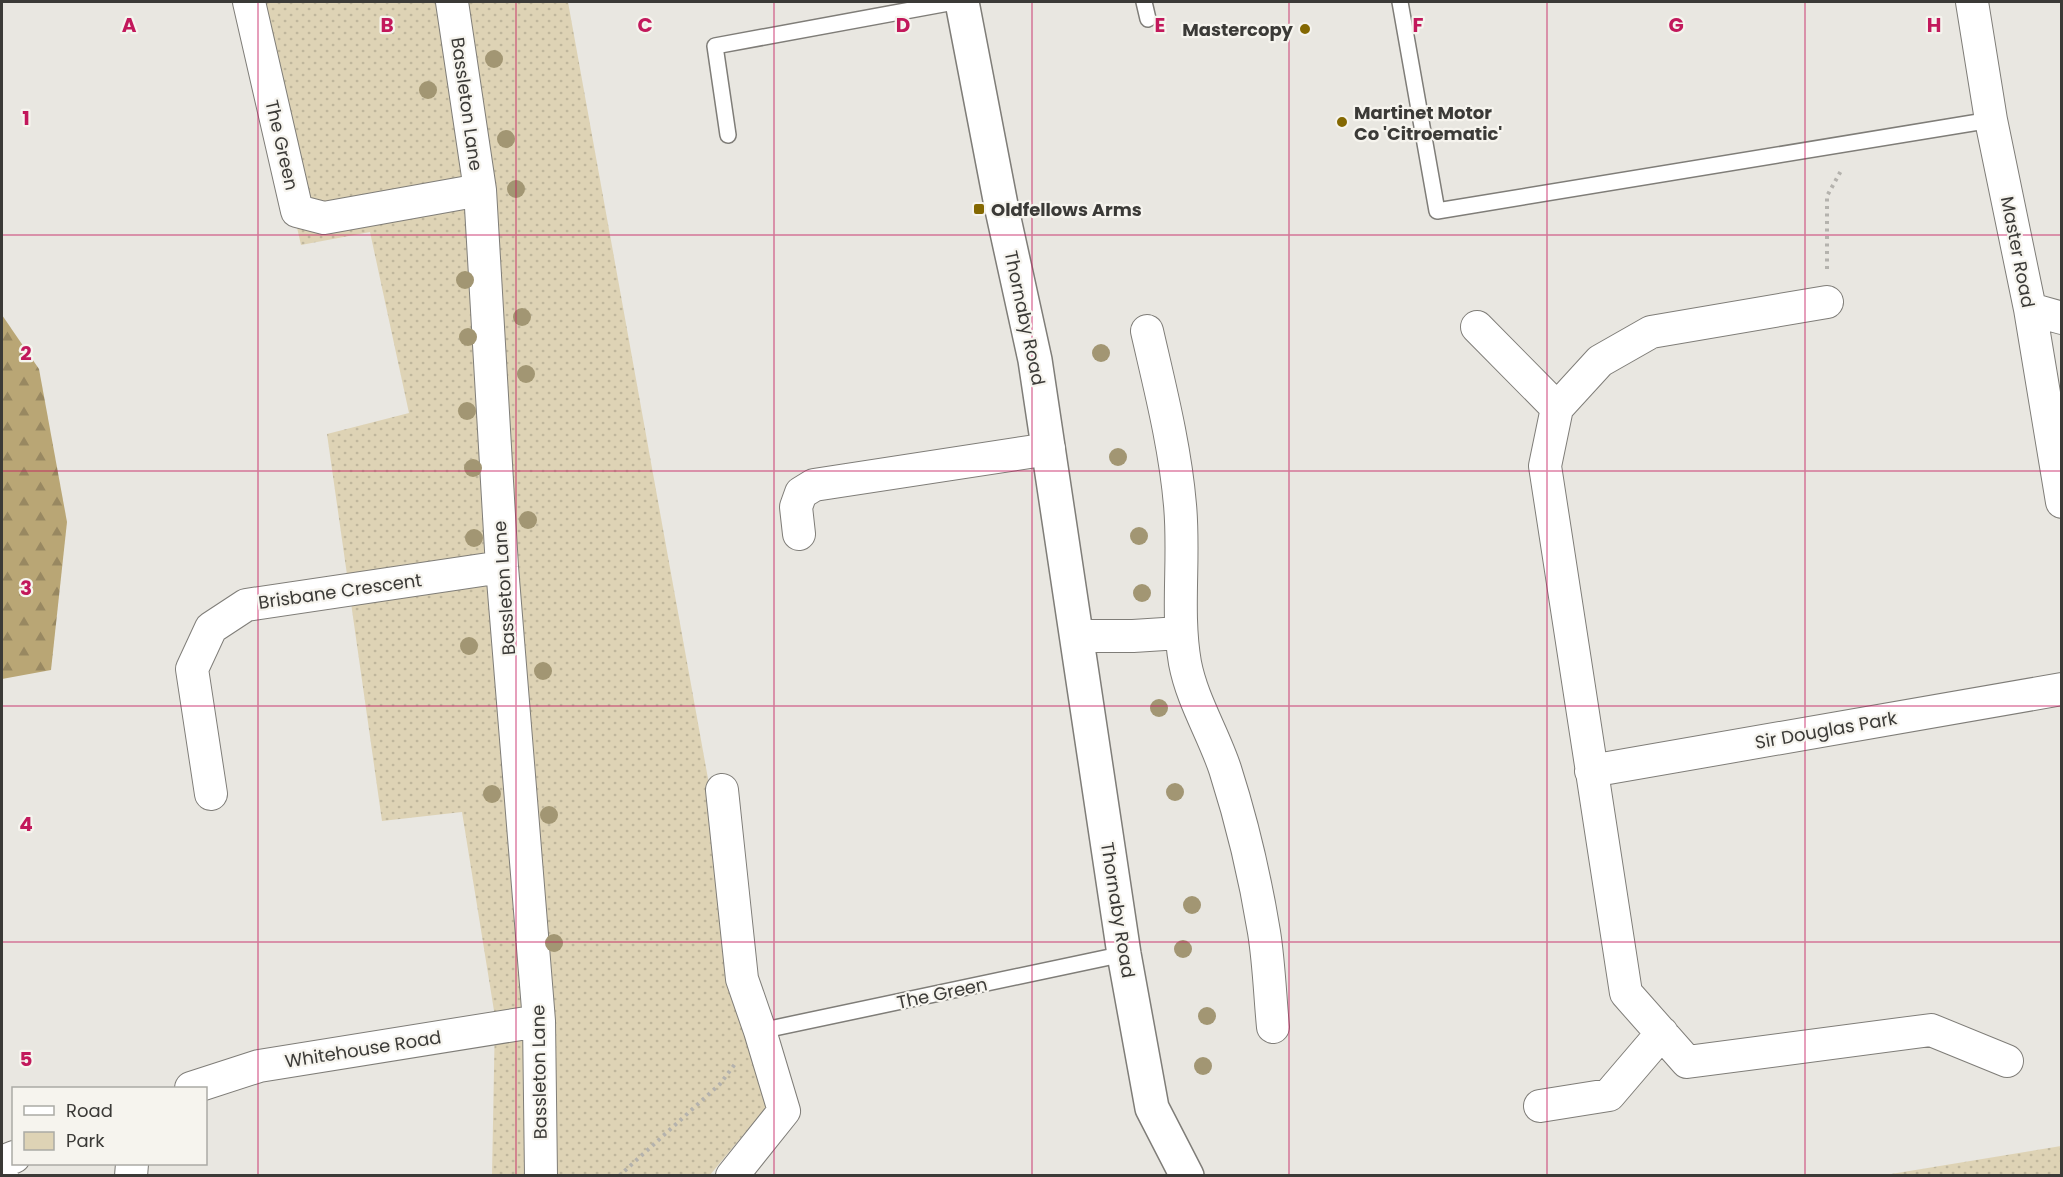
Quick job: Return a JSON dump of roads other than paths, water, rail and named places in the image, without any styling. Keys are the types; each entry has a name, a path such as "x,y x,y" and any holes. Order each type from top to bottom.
{"street":[{"name":"The Green","path":"249,2 297,211 324,218 480,190"},
{"name":"Bassleton Lane","path":"452,2 480,190 502,567 539,1021 541,1176"},
{"name":"Thornaby Road","path":"962,2 1001,205 1035,360 1124,954 1152,1108 1187,1176"},
{"name":"Master Road","path":"1972,2 1991,120 2030,309 2061,502"},
{"path":"1827,302 1651,332 1600,361 1557,408 1545,466 1626,993 1687,1062 1931,1030 2007,1061"},
{"path":"2030,309 2061,318"},
{"path":"1477,327 1557,408"},
{"path":"1147,331 1171,441 1180,503 1183,552 1180,633 1186,666 1195,696 1224,767 1252,873 1264,934 1273,1027"},
{"path":"799,534 796,507 801,493 814,485 1049,449"},
{"name":"Brisbane Crescent","path":"211,794 192,669 211,628 246,605 502,567"},
{"path":"1077,636 1180,633"},
{"name":"Sir Douglas Park","path":"1591,771 2061,689"},
{"path":"722,789 742,979 784,1111 732,1176"},
{"name":"Whitehouse Road","path":"197,1087 259,1066 539,1021"},
{"path":"1540,1106 1609,1095 1662,1033"}],"lane":[{"path":"728,135 715,46 954,2"},
{"path":"1144,2 1148,19"},
{"path":"1400,2 1437,211 1991,120"},
{"name":"The Green","path":"760,1031 1124,954"}],"place":[{"name":"Mastercopy","path":"1305,29"},
{"name":"Martinet Motor Co 'Citroematic'","path":"1342,122"},
{"name":"Oldfellows Arms","path":"979,209"}]}
